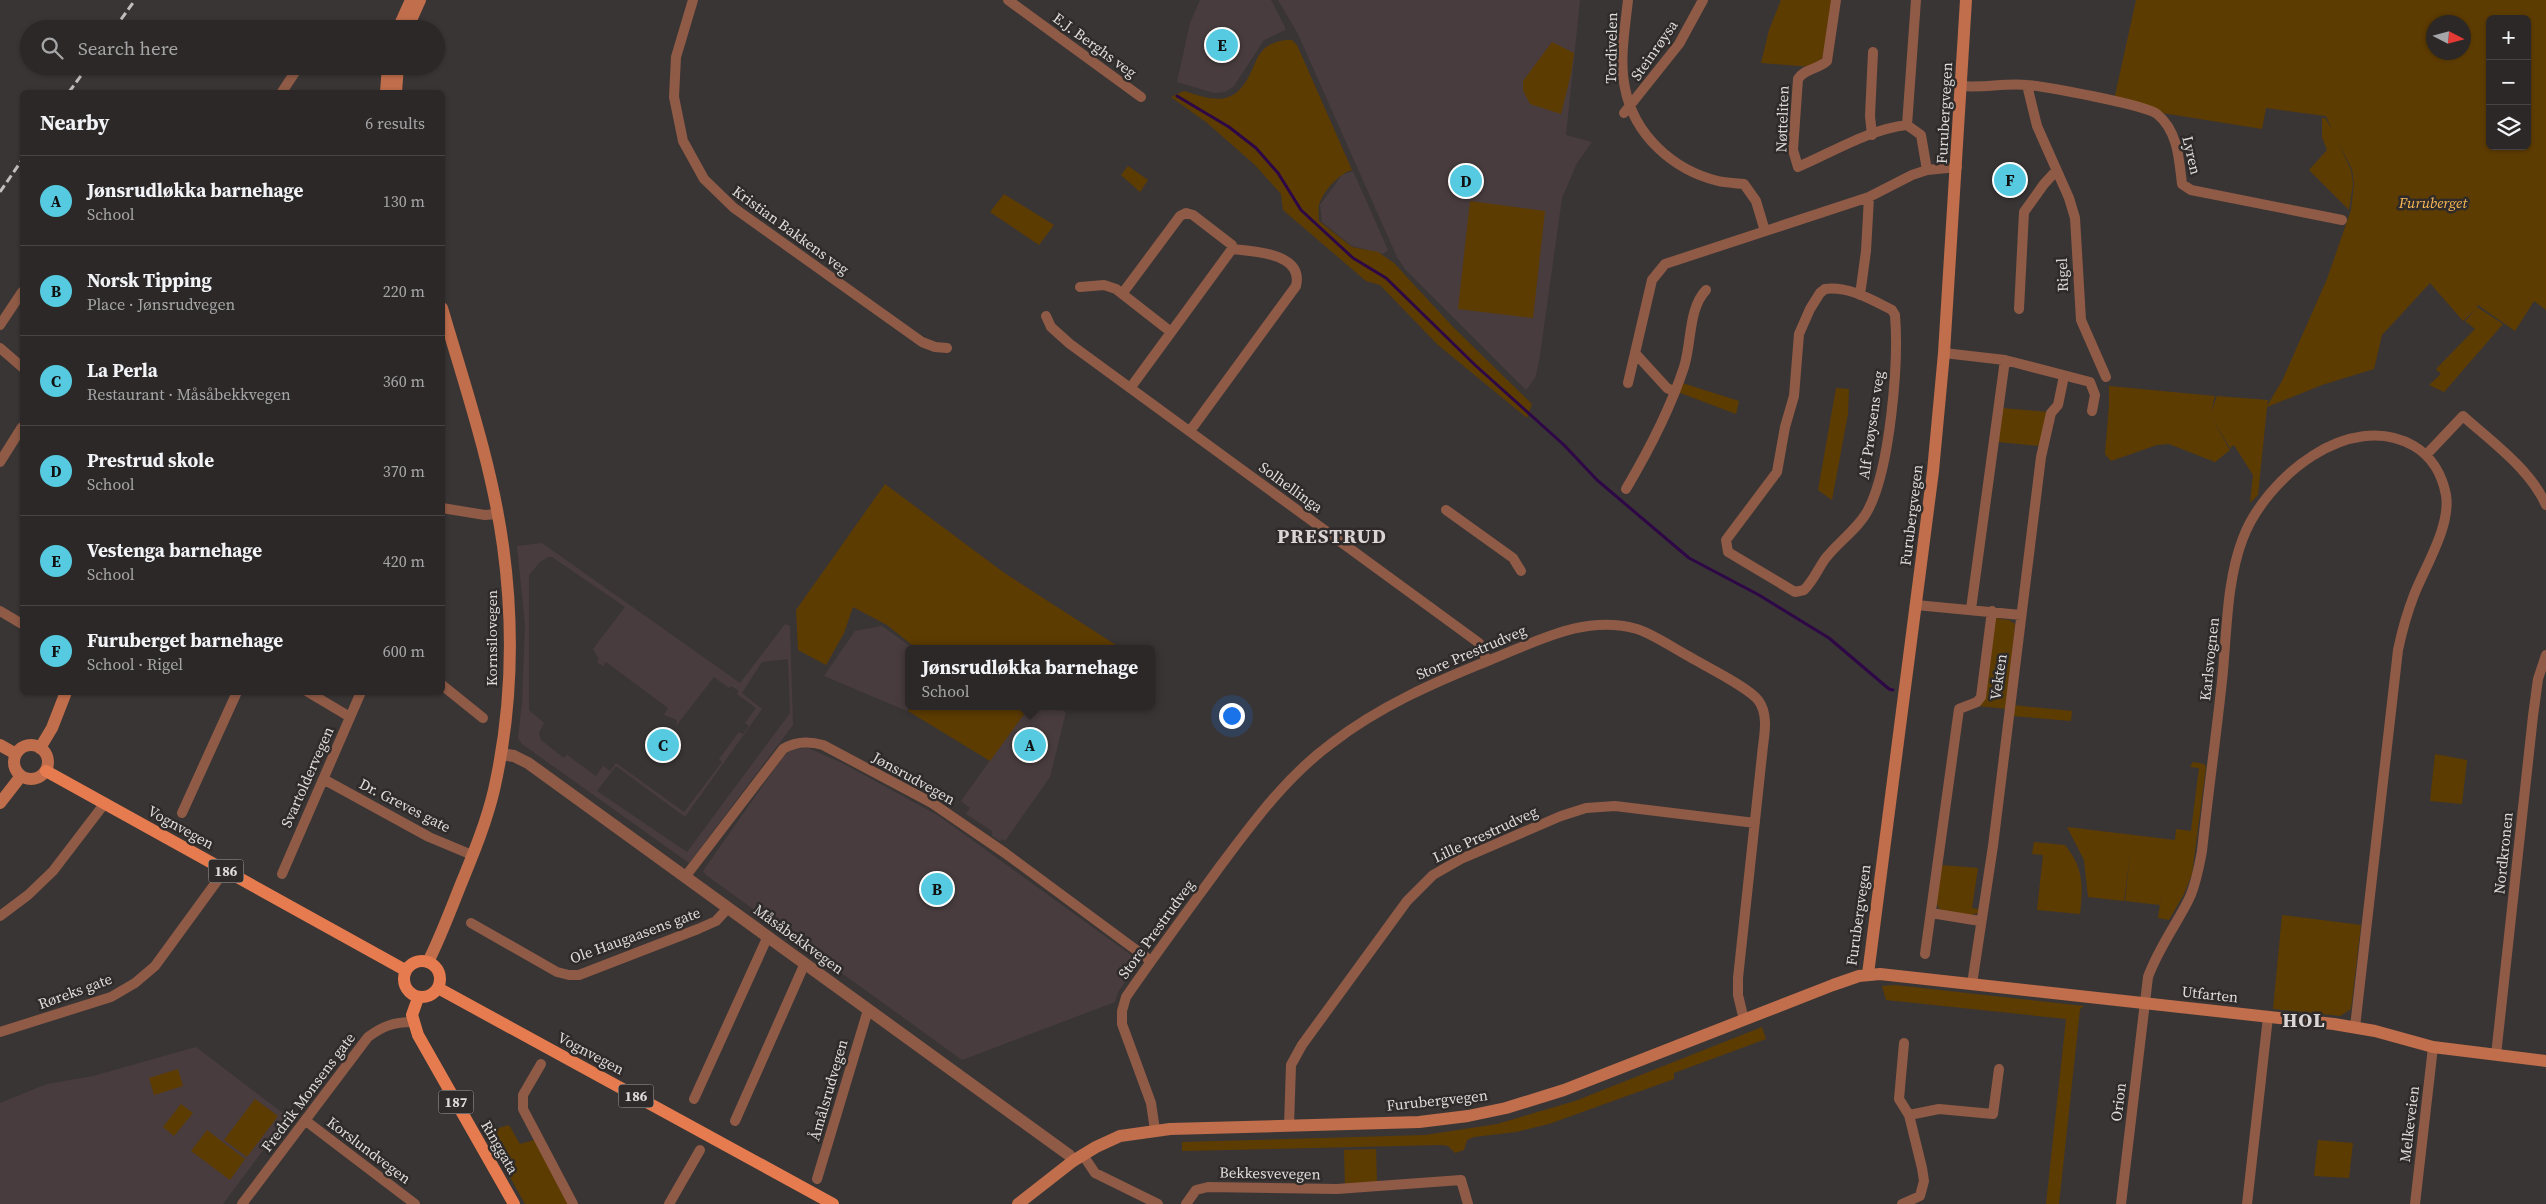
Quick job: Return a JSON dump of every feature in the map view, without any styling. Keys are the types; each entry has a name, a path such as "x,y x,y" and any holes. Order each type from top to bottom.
{"main road":[{"path":"402,20 410,0"},
{"path":"411,20 420,0"},
{"name":"Furubergvegen","path":"1018,1204 1078,1158 1120,1136 1155,1130 1419,1122 1468,1116 1506,1108 1564,1090 1833,985 1868,974 1933,471 1944,353 1957,168 1966,0"},
{"path":"386,90 387,75"},
{"path":"396,90 397,75"},
{"name":"Kornsilovegen","path":"428,962 472,855 494,790 501,754 509,680 509,620 505,563 497,514 490,477 445,319"},
{"path":"40,748 52,728 65,695"},
{"path":"0,745 16,754"},
{"path":"29,746 40,748 48,760 46,771 38,778 32,779 21,776 15,768 16,754 29,746"},
{"name":"Vognvegen","path":"46,771 406,970"},
{"path":"0,803 21,776"},
{"path":"428,962 439,971 438,988 427,997 418,998 405,988 403,978 406,970 414,963 428,962"},
{"name":"Utfarten","path":"1868,974 2355,1027 2433,1048 2546,1061"},
{"name":"Vognvegen","path":"438,988 833,1204"},
{"path":"412,1022 418,998"},
{"name":"Ringgata","path":"412,1022 514,1204"}],"street":[{"name":"Kristian Bakkens veg","path":"693,0 676,58 674,97 683,141 704,179 734,208 922,342 936,348 947,348"},
{"name":"E.J. Berghs veg","path":"1008,0 1141,97"},
{"name":"Tordivelen","path":"1628,0 1623,68 1627,110 1653,143 1673,161 1693,172 1718,181 1744,184 1756,201 1766,231"},
{"name":"Steinrøysa","path":"1627,110 1679,44 1703,0"},
{"name":"Nøtteliten","path":"1836,0 1826,61 1815,69 1802,74 1798,79 1793,150 1798,167 1872,135"},
{"path":"1907,126 1916,0"},
{"path":"1873,52 1870,116 1872,135 1889,128 1907,126 1921,135 1927,170"},
{"path":"283,90 293,75"},
{"name":"Lyren","path":"1962,86 2027,85 2124,103 2155,112 2163,120 2174,138 2182,184 2191,190 2342,220"},
{"name":"Rigel","path":"2027,85 2037,126 2069,198 2075,218 2081,320 2106,377"},
{"path":"1628,383 1652,280 1665,264 1869,197 1912,175 1927,170 1957,168"},
{"path":"2019,308 2024,212 2056,171"},
{"path":"1860,295 1866,251 1869,197"},
{"path":"1122,294 1180,216 1186,213 1193,215 1229,242 1232,249"},
{"path":"1131,387 1232,249"},
{"path":"1190,431 1296,286 1295,271 1282,259 1264,252 1232,249"},
{"path":"1080,288 1104,286 1122,294 1170,332"},
{"name":"Alf Prøysens veg","path":"1826,289 1840,289 1860,295 1892,310 1895,315 1894,374 1884,460 1875,495 1867,513 1825,559 1804,590 1796,592 1728,552 1726,540 1777,472 1785,427 1794,397 1799,334 1810,309 1820,294 1826,289"},
{"path":"1626,489 1653,443 1675,392 1685,365 1697,302 1706,290"},
{"path":"0,325 20,295"},
{"name":"Solhellinga","path":"1046,316 1051,327 1070,344 1479,643 1487,661"},
{"path":"0,348 20,364"},
{"path":"1636,353 1667,388 1675,392"},
{"path":"1944,353 2005,360 2090,382 2095,395 2092,412"},
{"path":"1971,609 2005,360"},
{"name":"Vekten","path":"1972,984 1980,921 1993,846 2041,457 2051,413 2058,405 2064,376"},
{"path":"2355,1027 2398,650 2413,598 2440,534 2446,512 2443,484 2427,454 2463,416 2532,482 2546,505"},
{"path":"0,462 20,430"},
{"name":"Karlsvognen","path":"2145,1003 2148,977 2154,961 2189,899 2195,883 2202,850 2230,598 2243,538 2253,519 2279,484 2307,460 2332,446 2362,436 2383,435 2405,441 2427,454"},
{"path":"445,509 485,516 497,514"},
{"path":"1446,510 1513,558 1521,570"},
{"path":"1916,605 2022,615"},
{"path":"0,611 20,623"},
{"path":"1925,954 1959,709 1977,702 1981,697 1992,611"},
{"name":"Store Prestrudveg","path":"1155,1130 1151,1103 1122,1024 1122,1012 1126,996 1259,814 1288,782 1319,753 1383,708 1422,688 1487,661 1567,629 1586,624 1606,623 1639,630 1732,682 1758,700 1765,723 1738,978 1738,995 1744,1020"},
{"name":"Nordkronen","path":"2496,1055 2532,725 2538,680 2546,654"},
{"path":"445,687 483,718"},
{"path":"182,813 235,695"},
{"path":"313,695 350,717"},
{"name":"Svartoldervegen","path":"282,874 325,780 360,695"},
{"name":"Jønsrudvegen","path":"685,877 783,749 798,742 814,742 824,745 932,803 1005,853 1151,961"},
{"name":"Måsåbekkvegen","path":"501,754 514,756 528,763 1069,1155 1078,1158"},
{"name":"Dr. Greves gate","path":"325,780 429,837 472,855"},
{"path":"0,916 28,895 53,871 105,803"},
{"name":"Lille Prestrudveg","path":"1289,1126 1292,1065 1302,1045 1407,900 1441,869 1561,816 1592,807 1615,806 1755,823"},
{"name":"Røreks gate","path":"0,1032 111,997 135,983 154,966 225,870"},
{"name":"Ole Haugaasens gate","path":"471,922 557,972 569,976 579,975 698,929 716,921 728,908"},
{"path":"1931,913 1980,921"},
{"path":"694,1099 768,936"},
{"path":"735,1121 805,963"},
{"name":"Orion","path":"2121,1204 2145,1003"},
{"name":"Åmålsrudvegen","path":"817,1179 868,1010"},
{"path":"2247,1204 2268,1017"},
{"name":"Fredrik Monsens gate","path":"242,1204 368,1037 389,1024 412,1022"},
{"path":"1902,1204 1920,1196 1924,1181 1909,1115 1898,1100 1904,1043"},
{"name":"Melkeveien","path":"2415,1204 2433,1048"},
{"path":"541,1064 523,1095 523,1109 573,1204"},
{"path":"1909,1115 1940,1109 1993,1114 1999,1069"},
{"name":"Korslundvegen","path":"306,1121 415,1204"},
{"path":"669,1204 700,1150"},
{"path":"1078,1158 1095,1173 1122,1188 1158,1204"},
{"name":"Bekkesvevegen","path":"1186,1204 1196,1190 1208,1187 1337,1189 1461,1180 1468,1204"}],"shaded area":[{"path":"1200,0 1271,0 1285,27 1285,30 1264,40 1234,86 1225,92 1214,93 1177,82 1190,23"},
{"path":"1278,0 1580,0 1566,135 1592,142 1577,163 1562,198 1539,362 1535,378 1526,390 1405,269 1397,257 1298,34"},
{"path":"1353,171 1388,250 1383,254 1352,246 1322,222 1320,205 1342,175"},
{"path":"542,543 740,683 785,624 790,626 793,725 689,863 522,744 518,738 522,702 525,625 517,546","holes":["548,557 552,557 625,607 593,649 599,659 597,662 603,666 606,662 668,708 664,715 677,720 676,726 714,677 729,688 731,686 739,691 737,694 756,708 745,723 749,726 743,734 739,732 719,759 722,762 684,812 616,763 610,771 603,766 596,776 567,755 574,745 564,758 541,740 539,733 544,723 529,710 529,575 540,562","788,659 790,713 687,852 597,791 616,766 685,817 762,709 742,693 762,662"]},
{"path":"882,626 908,645 905,645 905,710 907,711 824,676 855,631"},
{"path":"1026,710 1062,710 1066,712 1050,777 1005,841 1002,839 1000,841 992,836 992,831 966,814 970,808 961,801"},
{"path":"808,748 842,763 939,816 1135,958 1135,968 1118,992 1115,1002 962,1060 706,875 703,871 785,754 794,749"},
{"path":"196,1047 288,1117 223,1204 0,1204 0,1103 47,1084 93,1076"}],"green space":[{"path":"1781,0 1833,0 1825,56 1811,67 1761,63 1769,30"},
{"name":"Furuberget","path":"2136,0 2546,0 2546,310 2534,301 2515,331 2478,305 2477,307 2503,324 2444,392 2429,385 2441,374 2436,369 2475,329 2465,321 2477,308 2463,321 2430,283 2382,335 2374,369 2322,385 2267,407 2258,495 2250,503 2253,475 2234,445 2230,448 2210,415 2230,450 2215,462 2169,444 2157,445 2111,461 2105,454 2109,386 2215,396 2211,412 2217,396 2268,400 2267,406 2282,381 2327,279 2351,210 2354,184 2352,169 2338,142 2351,170 2353,184 2349,210 2309,170 2327,150 2322,137 2322,118 2325,118 2332,130 2326,116 2266,108 2262,129 2156,112 2114,100"},
{"path":"1292,40 1297,45 1352,170 1337,179 1324,194 1319,205 1319,221 1352,247 1378,252 1394,263 1452,326 1532,404 1527,418 1438,345 1380,285 1366,281 1283,210 1281,194 1255,165 1206,122 1171,97 1184,91 1215,99 1231,96 1245,83 1263,50 1267,46"},
{"path":"1552,42 1574,53 1561,114 1530,104 1523,90 1523,81"},
{"path":"1128,166 1148,180 1140,192 1121,175"},
{"path":"1004,194 1054,225 1039,245 990,212"},
{"path":"1470,201 1545,211 1533,318 1458,309"},
{"path":"1679,382 1739,401 1736,414 1675,391"},
{"path":"1836,388 1849,389 1848,414 1832,500 1818,490"},
{"path":"2002,408 2048,412 2040,446 1998,442"},
{"path":"885,484 1003,572 1116,645 912,645 887,625 853,607 844,633 826,665 798,650 796,610"},
{"path":"1995,618 2009,620 2015,624 2007,709 1978,706"},
{"path":"2013,705 2072,711 2071,721 2012,716"},
{"path":"909,710 1027,710 990,761"},
{"path":"2435,754 2467,760 2462,804 2430,801"},
{"path":"2193,762 2204,764 2206,767 2192,874 2184,894 2169,920 2158,918 2160,905 2125,901 2130,853 2124,901 2088,897 2084,860 2067,827 2175,840 2176,829 2191,831 2199,768 2190,767"},
{"path":"2034,842 2065,845 2071,854 2076,862 2081,878 2080,914 2037,910 2043,855 2032,854"},
{"path":"1941,865 1978,868 1972,908 1979,909 1978,913 1971,915 1942,911 1938,907 1936,896"},
{"path":"2282,915 2361,925 2351,1009 2340,1016 2273,1009"},
{"path":"1895,985 2084,1006 2080,1009 2059,1204 2046,1204 2066,1019 1886,1000 1882,986"},
{"path":"1762,1027 1766,1039 1674,1073 1674,1079 1549,1124 1516,1132 1474,1137 1467,1140 1464,1150 1455,1153 1448,1146 1441,1145 1182,1151 1182,1142 1425,1135 1497,1124 1575,1101"},
{"path":"178,1069 183,1086 154,1095 149,1078"},
{"path":"255,1099 278,1116 247,1157 224,1140"},
{"path":"181,1104 193,1113 174,1136 163,1127"},
{"path":"509,1125 520,1144 534,1140 570,1204 525,1204 485,1132"},
{"path":"207,1130 245,1159 230,1180 191,1151"},
{"path":"2318,1140 2353,1143 2349,1178 2314,1176"},
{"path":"1376,1149 1377,1184 1345,1187 1344,1150"}],"waterway":[{"path":"1177,96 1229,127 1256,148 1278,173 1301,210 1353,258 1386,278 1475,365 1564,445 1597,480 1689,558 1759,595 1829,638 1889,689 1893,690"}],"railway":[{"path":"121,20 135,0"},
{"path":"70,90 81,75"},
{"path":"0,192 20,163"}],"place":[{"name":"Vestenga barnehage","path":"1222,45"},
{"name":"Furuberget barnehage","path":"2010,180"},
{"name":"Prestrud skole","path":"1466,181"},
{"name":"La Perla","path":"663,745"},
{"name":"Jønsrudløkka barnehage","path":"1030,745"},
{"name":"Norsk Tipping","path":"937,889"}],"district":[{"name":"PRESTRUD","path":"1332,536"},
{"name":"HOL","path":"2304,1020"}]}
